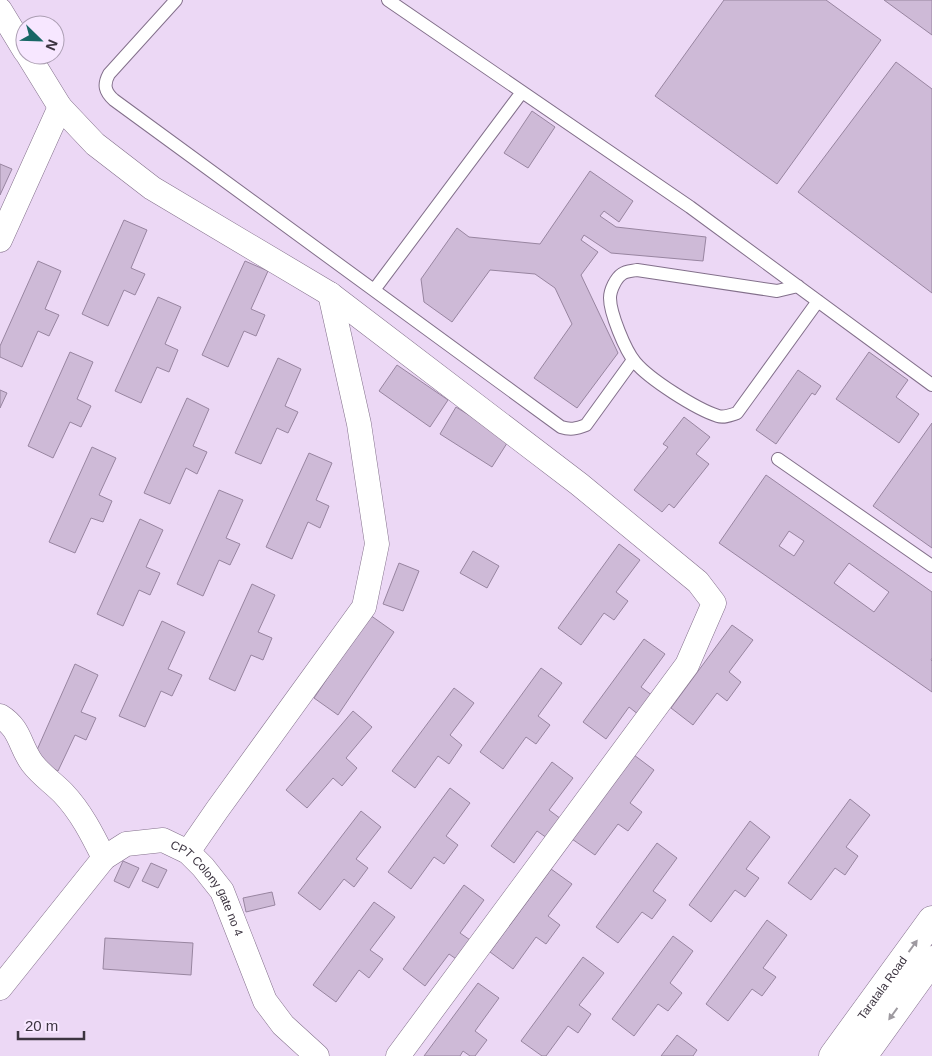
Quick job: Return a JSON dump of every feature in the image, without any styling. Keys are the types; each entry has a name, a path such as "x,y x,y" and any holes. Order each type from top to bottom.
{"main road":[{"name":"Taratala Road","path":"833,1056 932,920"},
{"path":"863,1056 932,960"}],"street":[{"path":"0,10 15,35"},
{"path":"34,65 60,107 95,144 152,188 330,294 579,484 698,582 714,603 687,665 398,1056"},
{"path":"0,240 60,107"},
{"path":"188,852 364,607 377,544 359,424 330,294"},
{"path":"0,716 10,723 31,761 42,776 62,792 86,821 104,858"},
{"name":"CPT Colony gate no 4","path":"0,988 104,858 126,844 163,840 188,852 222,891 266,1001 283,1025 317,1056"}],"lane":[{"path":"176,0 109,74 105,85 108,95 561,427 577,429 586,425 633,360"},
{"path":"388,0 690,207 932,385"},
{"path":"374,290 522,92"},
{"path":"798,286 776,291 637,270 622,274 614,285 610,297 624,344 633,360 653,378 682,398 719,416 728,416 736,413 818,301"},
{"path":"778,459 932,566"}],"building":[{"path":"724,0 826,0 881,40 777,184 655,96"},
{"path":"884,0 932,0 932,35"},
{"path":"896,62 932,89 932,293 798,192"},
{"path":"532,111 555,127 528,168 504,153"},
{"path":"0,164 12,169 0,195"},
{"path":"590,171 633,201 619,222 604,211 600,216 616,227 706,237 703,261 611,253 584,235 581,240 598,252 581,275 618,353 577,408 534,378 572,324 555,288 535,274 490,270 452,322 424,302 421,279 457,228 469,237 540,244"},
{"path":"124,220 147,230 131,268 145,274 135,295 124,290 108,326 82,314"},
{"path":"38,261 61,271 45,309 59,315 49,336 38,331 22,367 0,357 0,346"},
{"path":"245,261 268,271 251,309 265,315 256,336 244,331 228,367 202,355"},
{"path":"158,297 181,307 165,344 178,350 169,372 157,367 141,403 115,391"},
{"path":"70,352 93,362 77,399 91,406 81,427 70,422 53,458 28,446"},
{"path":"869,352 908,380 896,397 919,414 899,443 836,399"},
{"path":"278,358 301,369 285,406 298,412 288,433 277,428 261,464 235,453"},
{"path":"397,365 448,400 430,427 379,391"},
{"path":"798,370 821,386 815,395 812,393 776,444 756,430"},
{"path":"0,390 7,393 0,408"},
{"path":"187,398 209,409 193,446 207,452 197,474 186,468 170,504 144,493"},
{"path":"456,407 509,440 492,467 440,434"},
{"path":"684,417 710,437 696,454 709,464 674,508 669,504 662,512 634,490 668,447 663,444"},
{"path":"932,423 932,548 873,506"},
{"path":"92,447 116,458 99,495 112,501 103,522 91,518 75,553 49,542"},
{"path":"309,453 332,463 316,500 329,506 320,528 308,522 292,559 266,547"},
{"path":"766,475 932,592 932,692 719,543","holes":["789,531 804,541 794,556 779,546","849,563 889,592 874,612 834,583"]},
{"path":"219,490 243,500 226,538 240,544 230,565 219,560 203,596 177,584"},
{"path":"140,519 163,530 146,567 160,573 150,595 139,590 123,626 97,614"},
{"path":"619,544 640,560 616,592 628,601 614,620 604,613 581,645 558,628"},
{"path":"473,551 499,566 487,588 460,573"},
{"path":"399,563 419,571 403,611 383,604"},
{"path":"252,584 275,595 258,632 272,638 263,660 251,655 235,691 209,679"},
{"path":"370,615 394,632 338,715 314,698"},
{"path":"162,621 185,632 168,669 182,675 172,696 161,691 145,727 119,716"},
{"path":"732,625 753,640 729,672 741,682 727,701 717,693 693,725 671,708"},
{"path":"644,639 665,654 641,687 653,696 639,715 629,707 606,739 583,722"},
{"path":"75,664 98,675 81,712 96,718 86,740 75,735 58,771 33,759"},
{"path":"541,668 562,683 538,716 550,725 536,744 526,737 503,769 480,752"},
{"path":"454,688 474,703 450,735 462,745 449,764 438,756 415,788 392,771"},
{"path":"353,711 372,727 346,758 357,768 342,786 333,778 307,808 286,790"},
{"path":"634,755 654,770 630,803 642,812 628,831 618,824 595,855 572,839"},
{"path":"552,762 573,778 549,810 561,819 547,838 537,831 514,863 491,846"},
{"path":"450,788 470,803 446,836 458,845 444,864 434,857 411,889 388,872"},
{"path":"850,799 870,815 846,847 858,856 845,875 835,868 811,900 788,883"},
{"path":"361,811 381,827 356,859 368,868 354,887 344,879 320,910 298,893"},
{"path":"750,821 770,837 746,869 759,878 745,897 735,890 711,922 689,905"},
{"path":"657,843 677,858 653,891 666,900 652,919 642,912 618,943 596,927"},
{"path":"123,861 139,868 129,888 114,881"},
{"path":"151,863 167,870 158,888 142,881"},
{"path":"551,869 572,884 548,916 560,925 546,944 536,937 513,969 490,952"},
{"path":"464,885 484,900 460,933 473,942 459,961 449,954 425,986 403,969"},
{"path":"272,892 275,905 246,912 243,898"},
{"path":"374,902 395,917 370,950 383,959 369,978 359,970 336,1002 313,985"},
{"path":"767,920 787,935 763,968 776,977 762,996 752,989 728,1021 706,1004"},
{"path":"673,936 693,951 670,983 682,993 668,1011 658,1004 634,1036 612,1019"},
{"path":"105,938 193,943 191,975 103,969"},
{"path":"583,957 604,973 579,1005 591,1014 578,1033 568,1026 546,1056 542,1056 521,1041"},
{"path":"478,983 499,998 475,1031 487,1040 475,1056 470,1056 463,1051 460,1056 424,1056"},
{"path":"677,1035 697,1050 693,1056 661,1056"}]}
